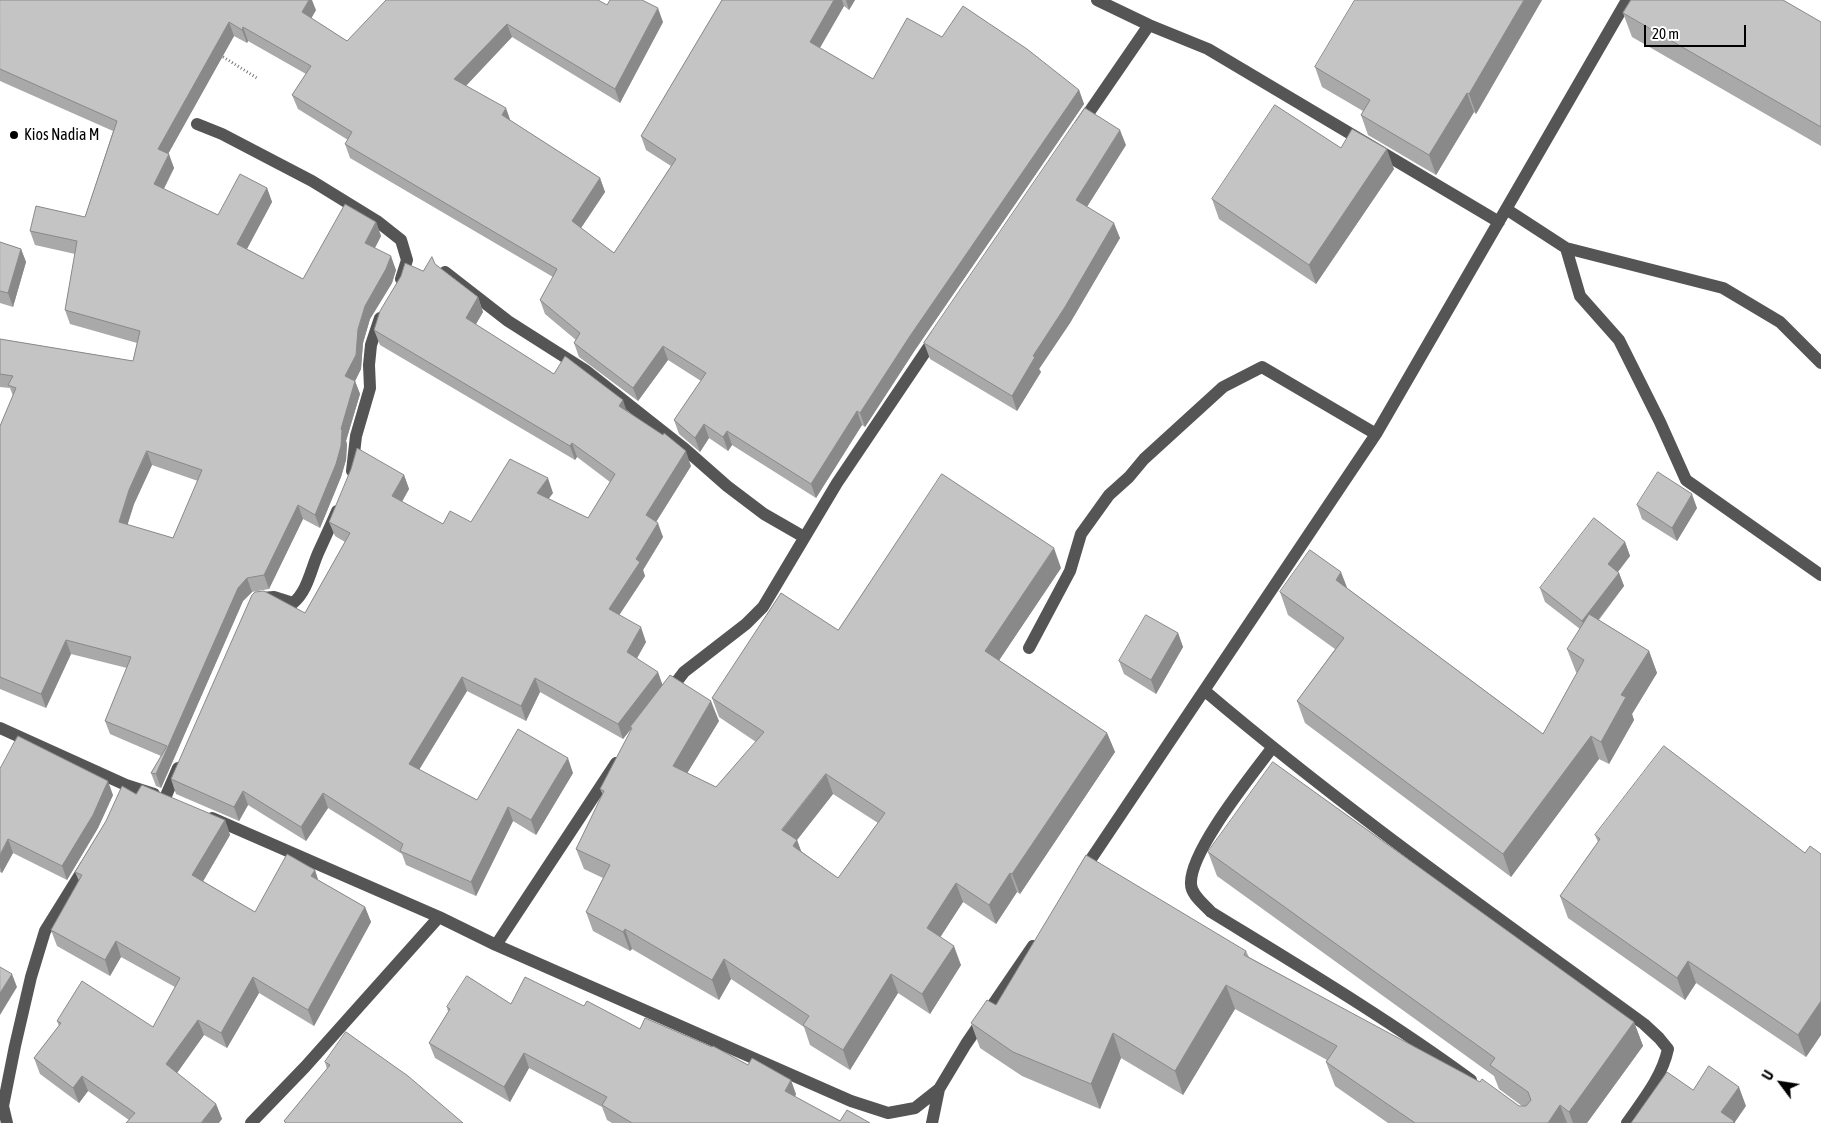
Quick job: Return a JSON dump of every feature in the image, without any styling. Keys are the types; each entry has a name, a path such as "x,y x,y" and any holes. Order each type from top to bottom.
{"street":[{"path":"1098,0 1149,25 1208,49 1499,222"},
{"path":"1077,880 1376,434 1627,0"},
{"path":"1072,136 1149,25"},
{"path":"197,124 222,134 312,181 377,221 401,240 407,260 395,293"},
{"path":"1506,209 1566,248 1723,288 1780,322 1821,363"},
{"path":"1566,248 1580,296 1619,340 1660,422 1686,480 1821,575"},
{"path":"445,272 508,320 585,370 764,514 804,537"},
{"path":"349,480 354,461 356,436 370,388 368,365 371,345 378,322 386,308"},
{"path":"660,703 684,672 746,624 763,607 837,483 941,328"},
{"path":"1029,648 1070,571 1081,534 1109,495 1129,477 1144,459 1223,387 1262,367 1376,434"},
{"path":"250,605 256,598 274,597 293,603 298,599 341,502"},
{"path":"1205,691 1272,748 1644,1024 1659,1038 1668,1049 1665,1063 1656,1081 1627,1123"},
{"path":"0,728 124,789 170,800 184,755"},
{"path":"1272,748 1204,845 1190,885 1196,896 1211,912 1326,983 1484,1088"},
{"path":"496,946 624,751"},
{"path":"202,814 439,917 496,946 851,1101 888,1113 915,1108 939,1089"},
{"path":"7,1123 1,1106 31,977 45,931 90,857"},
{"path":"251,1123 305,1067 439,917"},
{"path":"932,1123 939,1089 966,1044 1038,938"}],"path":[{"path":"215,52 257,78"}],"building":[{"path":"0,0 309,0 302,12 347,41 386,0 598,0 607,5 610,0 642,0 658,8 615,89 507,24 454,79 506,108 502,115 600,178 572,221 614,253 676,159 641,136 722,0 834,0 810,42 873,79 907,18 942,37 963,6 1027,49 1079,90 910,336 860,413 857,411 811,484 727,431 723,437 704,424 695,438 674,420 706,373 663,346 633,388 574,343 580,333 540,300 557,269 345,144 352,132 292,95 311,66 243,27 242,30 229,22 158,149 169,154 154,184 218,215 240,174 267,188 237,244 303,279 345,204 376,222 365,243 391,256 386,269 365,306 358,329 356,355 345,376 355,381 341,429 341,446 336,464 315,515 298,505 264,575 247,578 238,588 156,774 151,773 167,746 105,721 131,657 66,640 41,694 0,677 0,426 16,388 8,385 13,376 0,374 0,339 133,361 140,331 65,310 77,241 30,231 36,206 85,217 117,121 0,69","holes":["147,451 202,470 173,538 119,522 129,490"]},
{"path":"1355,0 1524,0 1469,94 1467,93 1429,155 1361,115 1370,100 1315,67"},
{"path":"1631,0 1783,0 1821,22 1821,127 1623,13"},
{"path":"1275,105 1341,148 1352,129 1387,149 1309,265 1212,199"},
{"path":"1085,108 1120,130 1076,200 1114,223 1065,307 1033,356 1035,357 1012,396 924,343"},
{"path":"0,242 21,249 8,293 0,291"},
{"path":"432,257 435,264 478,297 466,318 554,374 565,356 623,400 619,406 663,435 664,433 686,451 646,515 658,523 636,559 640,562 609,609 641,627 627,652 658,672 618,724 535,678 521,706 462,677 409,764 477,800 518,729 568,758 531,820 508,807 471,882 400,851 403,844 323,793 301,827 243,791 234,807 171,779 252,595 255,592 264,591 305,613 350,533 329,522 351,469 357,448 404,475 392,496 443,524 450,511 471,522 510,459 548,478 537,493 588,518 615,474 572,443 570,446 374,330 380,311 401,276 405,263 423,271"},
{"path":"1658,472 1692,494 1672,528 1637,505"},
{"path":"942,474 1054,548 985,651 1107,733 989,905 956,883 927,928 954,946 922,994 891,974 843,1050 803,1025 809,1016 724,959 712,980 625,929 623,932 586,912 610,865 576,849 604,791 600,789 632,728 630,727 670,675 711,701 673,766 716,787 764,732 712,698 781,593 838,630","holes":["826,774 885,813 838,878 793,846 797,840 782,830"]},
{"path":"1594,518 1625,542 1608,564 1619,573 1582,621 1540,588"},
{"path":"1310,550 1341,572 1336,580 1543,734 1584,660 1567,649 1589,614 1649,651 1621,695 1626,697 1601,742 1591,736 1503,854 1297,701 1344,638 1280,592"},
{"path":"1146,615 1178,633 1151,680 1119,661"},
{"path":"18,736 108,781 93,815 62,866 8,839 0,855 0,769"},
{"path":"1664,746 1805,853 1810,846 1821,854 1821,1001 1798,1035 1688,961 1677,978 1560,896 1600,839 1595,835"},
{"path":"1273,762 1634,1022 1569,1112 1560,1105 1548,1123 1415,1123 1326,1062 1337,1046 1226,985 1175,1071 1113,1033 1091,1084 1013,1052 971,1023 987,1000 996,1005 1086,855 1246,951 1244,955 1480,1082 1482,1079 1519,1106 1526,1106 1531,1100 1528,1092 1490,1065 1495,1058 1208,852"},
{"path":"142,785 225,820 192,875 255,912 287,854 315,870 311,876 365,907 308,1010 253,977 221,1033 198,1020 166,1064 216,1104 201,1123 126,1123 135,1113 82,1076 73,1088 34,1058 61,1023 57,1021 82,981 153,1027 180,978 116,941 105,960 51,930 82,875 75,872 106,821 122,786 136,794"},
{"path":"0,967 12,974 0,993"},
{"path":"467,976 511,1004 525,977 584,1006 587,1001 640,1029 645,1018 713,1046 748,1065 752,1058 791,1080 785,1091 840,1121 847,1110 870,1123 632,1123 602,1105 607,1097 524,1053 504,1087 429,1043 450,1009 447,1007"},
{"path":"346,1032 408,1076 463,1123 286,1123 284,1121 330,1065 325,1062"},
{"path":"1709,1066 1739,1087 1721,1112 1734,1121 1733,1123 1631,1123 1667,1072 1693,1090"}],"place":[{"name":"Kios Nadia M","path":"14,135"}]}
